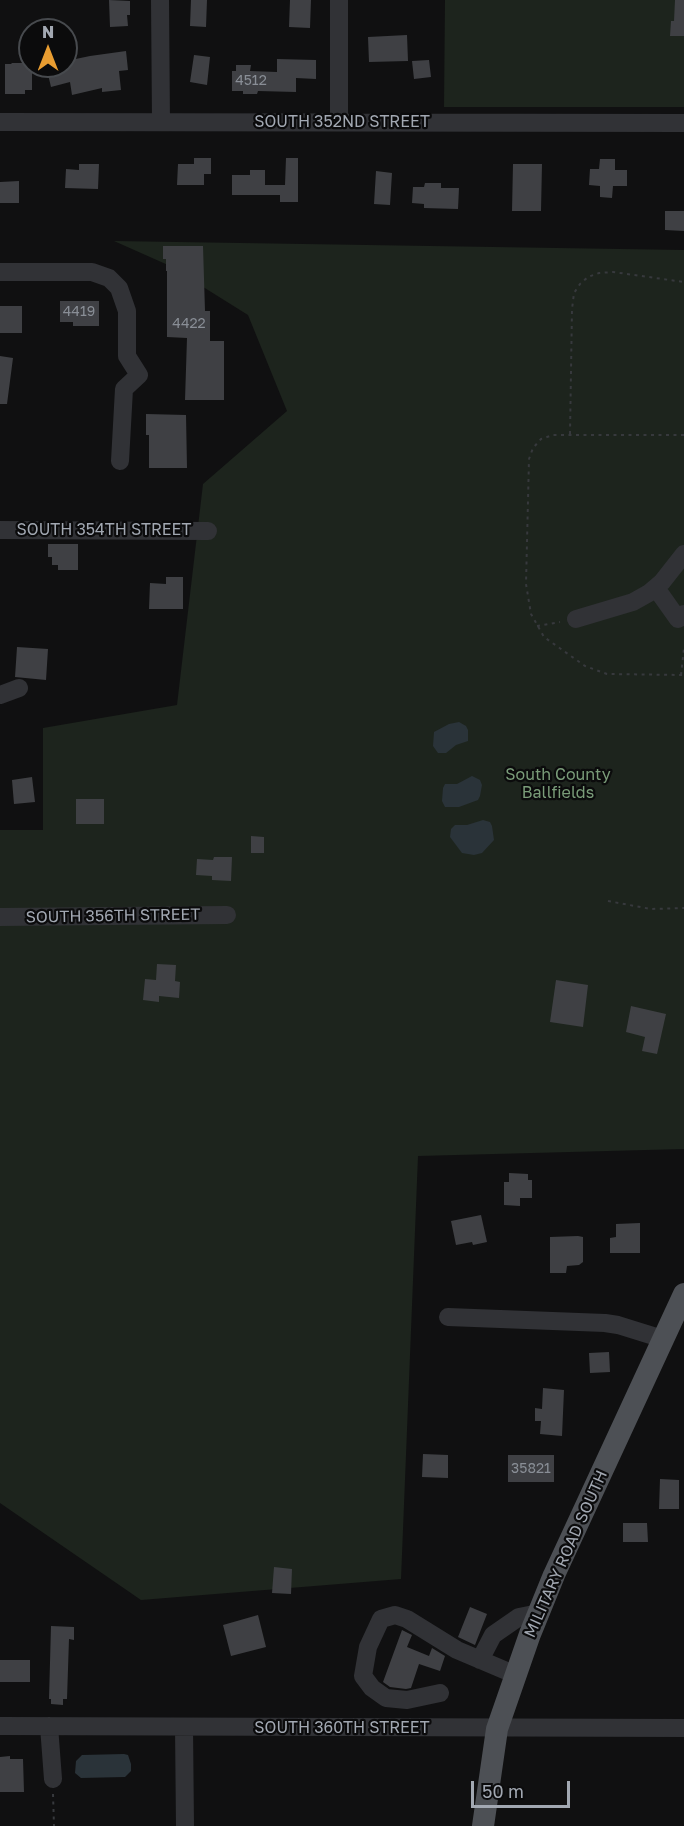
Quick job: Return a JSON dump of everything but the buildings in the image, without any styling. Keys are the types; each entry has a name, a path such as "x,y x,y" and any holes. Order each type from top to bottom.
{"main road":[{"name":"MILITARY ROAD SOUTH","path":"483,1826 497,1729 539,1613 554,1575 672,1330 684,1294"}],"street":[{"path":"160,0 161,122"},
{"path":"339,0 339,122"},
{"name":"SOUTH 352ND STREET","path":"0,122 684,123"},
{"path":"0,272 92,272 109,278 119,288 127,311 127,356 139,375 124,389 120,461"},
{"name":"SOUTH 354TH STREET","path":"0,530 208,531"},
{"path":"576,619 633,602 656,588 684,554"},
{"path":"656,588 678,619 684,614"},
{"path":"0,695 19,688"},
{"name":"SOUTH 356TH STREET","path":"0,917 227,915"},
{"path":"448,1317 605,1323 672,1330"},
{"path":"480,1660 493,1635 519,1617 539,1613"},
{"path":"440,1693 407,1700 386,1698 372,1689 363,1676 368,1647 381,1619 394,1615 408,1619 458,1650 516,1675"},
{"name":"SOUTH 360TH STREET","path":"0,1726 684,1728"},
{"path":"49,1726 53,1779"},
{"path":"184,1727 185,1826"}],"path":[{"path":"570,434 572,309 574,293 580,284 588,276 613,272 684,282"},
{"path":"684,435 570,434 547,436 541,439 529,454 526,584 529,606 544,637 594,671 607,674 682,675 684,648"},
{"path":"537,626 576,619"},
{"path":"608,901 651,909 684,908"},
{"path":"53,1779 54,1826"}],"green space":[{"path":"445,0 684,0 684,107 444,107"},
{"name":"South County Ballfields","path":"114,241 684,250 684,1149 418,1156 401,1579 141,1600 0,1503 0,830 43,830 43,728 177,705 203,484 287,411 248,315 168,265"}],"shaded area":[{"path":"459,722 468,730 468,741 456,745 446,753 438,753 433,746 434,732 449,724"},
{"path":"472,776 480,780 482,785 478,800 459,807 445,807 442,801 445,784 457,784"},
{"path":"483,820 490,822 494,840 482,853 474,855 462,853 450,837 451,829 455,825 467,825"},
{"path":"82,1755 128,1755 131,1764 131,1771 125,1777 81,1778 75,1773 76,1761"}]}
